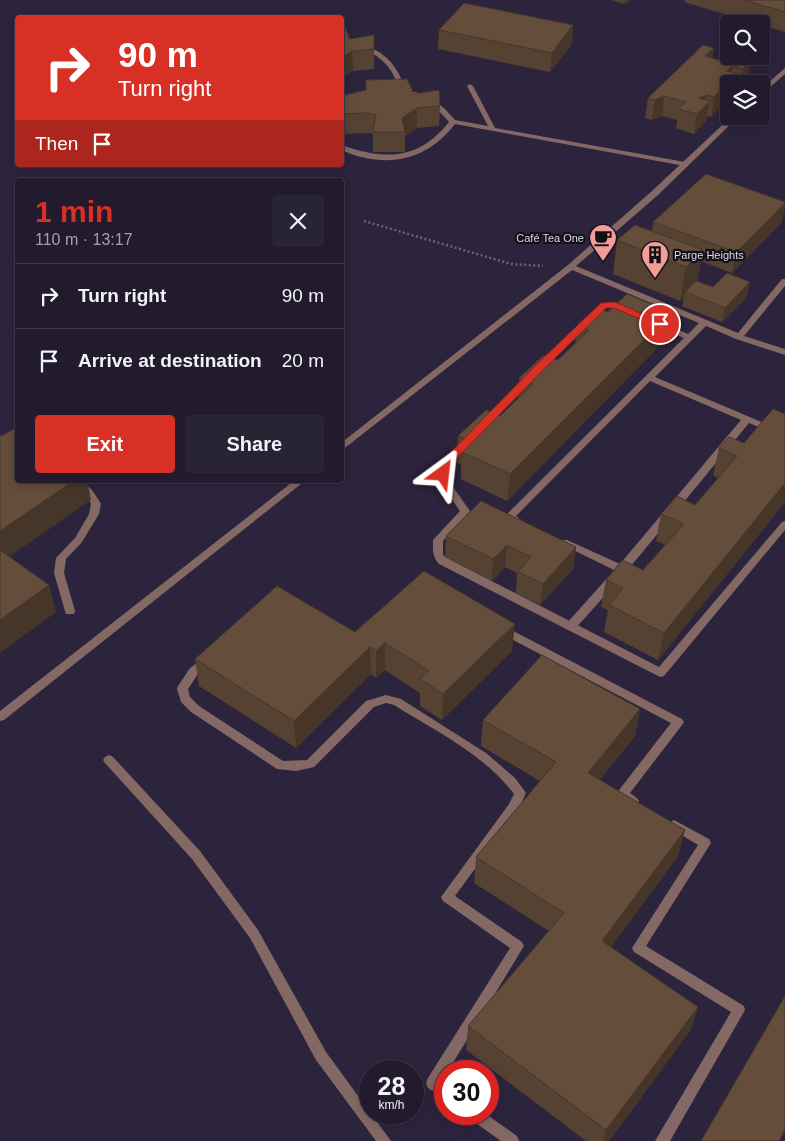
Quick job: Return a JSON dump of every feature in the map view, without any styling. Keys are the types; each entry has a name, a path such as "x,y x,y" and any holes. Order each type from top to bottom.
{"street":[{"path":"344,41 375,50 388,60 398,78 392,90"},
{"path":"770,84 785,70"},
{"path":"470,86 492,128"},
{"path":"383,91 392,90 420,96 432,101 443,109 453,122 685,164"},
{"path":"344,148 362,154 387,158 402,157 431,146 443,136 453,122"},
{"path":"344,446 571,267 726,125"},
{"path":"571,267 704,323 785,352"},
{"path":"740,337 785,281"},
{"path":"632,312 615,305 604,305 447,462 443,474 449,488 464,510 438,540 438,556 444,561 660,673 785,524"},
{"path":"648,319 690,337"},
{"path":"526,525 509,517 704,323"},
{"path":"650,378 785,435"},
{"path":"571,626 622,569 747,419"},
{"path":"70,611 59,573 61,558 79,540 94,514 96,504 88,491 77,483"},
{"path":"0,718 297,483"},
{"path":"553,537 622,569"},
{"path":"489,622 678,722 622,794 647,809"},
{"path":"217,652 194,671 182,689 185,700 281,766 310,764 370,704 386,699 397,702 488,761 514,782 520,793 514,807 447,897 518,946 447,1060"},
{"path":"109,760 196,856 254,934 321,1056 384,1141"},
{"path":"662,1141 739,1010 638,948 705,843 664,819"},
{"path":"490,1125 512,1141"}],"path":[{"path":"364,221 511,264 571,267"}],"building":[{"path":"744,0 785,0 785,12"},
{"path":"464,3 573,25 552,53 439,30"},
{"path":"344,25 350,39 374,35 374,49 352,51 344,56"},
{"path":"703,45 714,48 705,56 720,60 720,65 732,65 727,71 737,74 720,75 720,91 714,97 707,95 699,98 710,101 697,114 679,109 686,102 664,96 655,100 648,98"},
{"path":"733,65 747,65 743,69"},
{"path":"407,79 414,94 439,90 440,106 417,108 402,118 405,132 373,132 376,115 367,113 344,114 344,95 366,90 366,80"},
{"path":"706,174 785,203 736,252 653,222"},
{"path":"635,225 703,250 686,267 617,240"},
{"path":"727,273 750,282 725,308 685,292 696,281 713,287"},
{"path":"627,294 672,312 510,474 462,452 472,442 458,436 486,410 500,416 533,384 519,378 544,355 558,360 589,330 577,325 596,308 608,312"},
{"path":"773,409 785,414 785,483 664,633 609,605 623,588 606,580 622,560 643,570 684,524 661,514 677,496 695,505 737,456 719,448 729,437 744,443"},
{"path":"15,428 15,483 71,483 0,531 0,435 2,436"},
{"path":"481,501 576,547 543,584 518,572 531,557 507,545 493,559 446,536"},
{"path":"0,550 49,585 0,620"},
{"path":"424,571 515,624 443,694 420,679 429,671 385,643 376,651 370,647 294,721 195,659 277,586 355,632"},
{"path":"542,655 640,709 588,773 685,830 602,941 698,1007 606,1130 468,1026 564,913 476,857 556,762 483,720"},
{"path":"785,996 785,1129 779,1141 701,1141"}],"place":[{"name":"Café Tea One","path":"603,262"},
{"name":"Parge Heights","path":"655,279"}],"route":[{"path":"443,474 447,462 604,305 615,305 660,324"}]}
